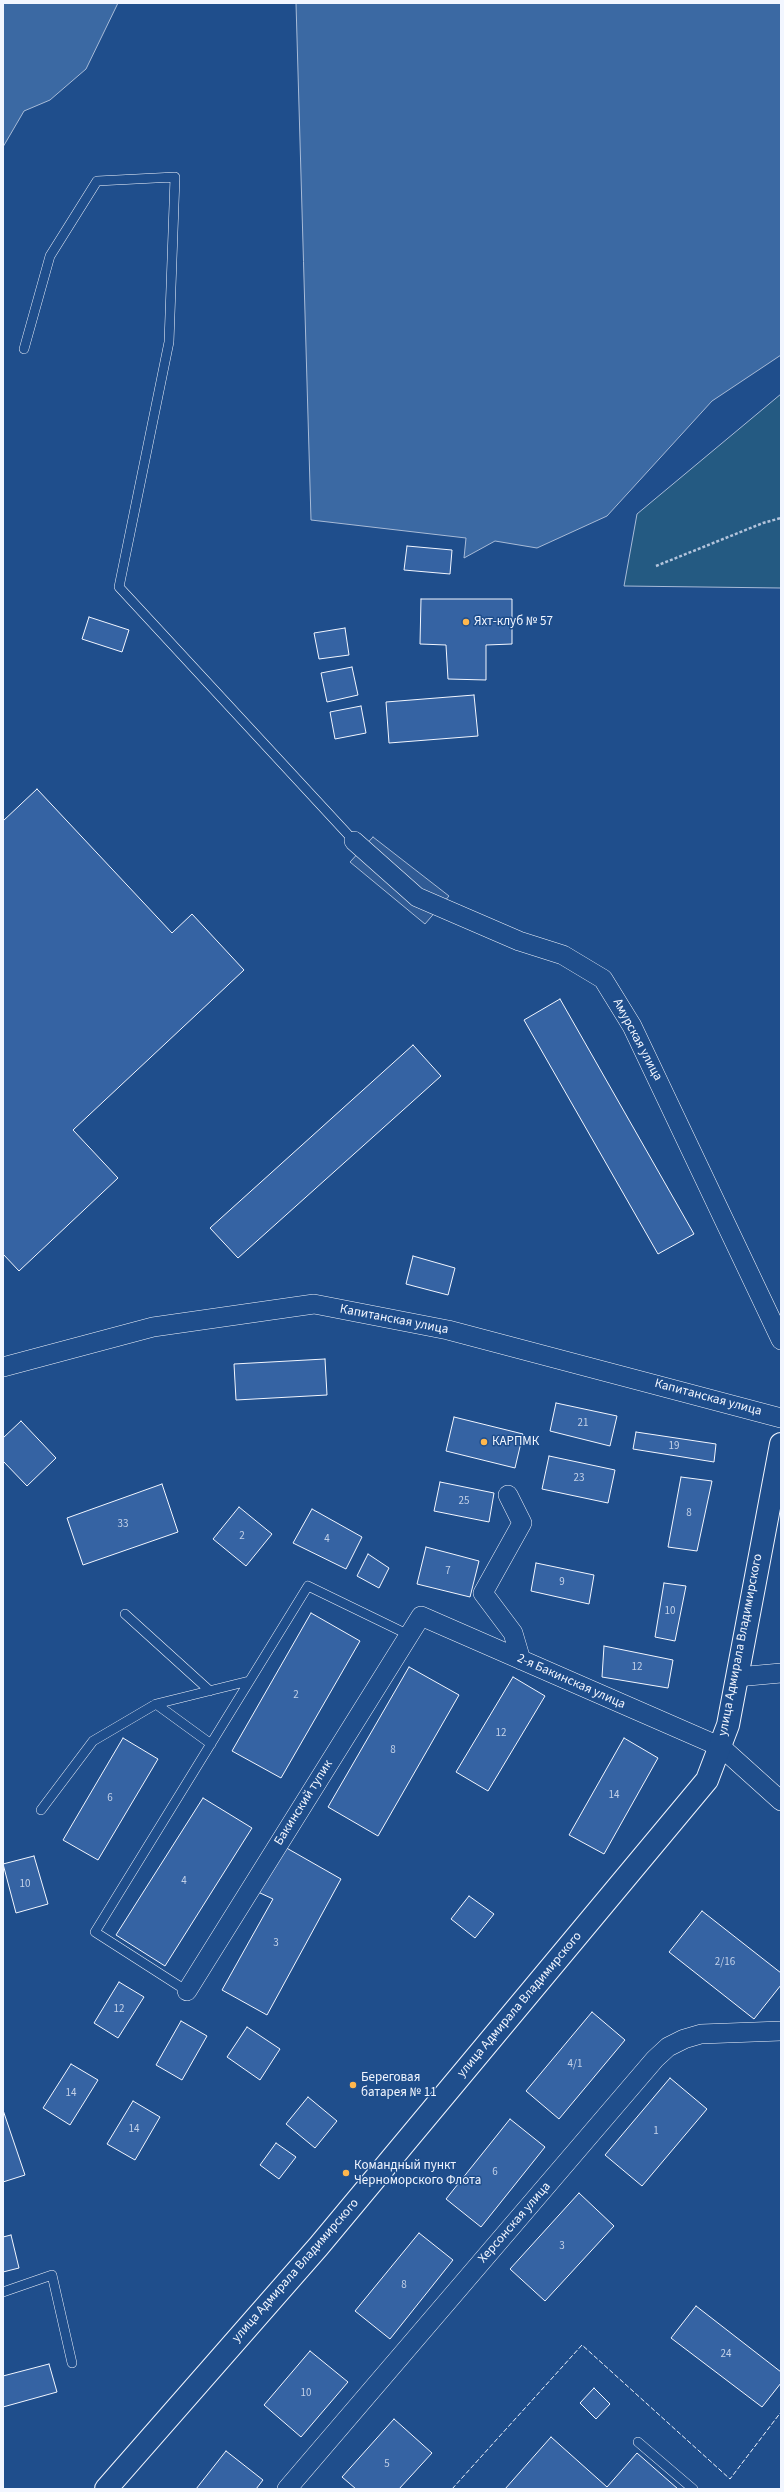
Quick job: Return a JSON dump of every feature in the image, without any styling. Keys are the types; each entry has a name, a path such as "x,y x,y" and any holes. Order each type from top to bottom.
{"main road":[{"name":"улица Адмирала Владимирского","path":"106,2489 318,2247 707,1780 728,1725 781,1444"}],"street":[{"name":"Амурская улица","path":"354,841 417,897 519,941 563,955 603,979 632,1026 781,1340"},
{"name":"Капитанская улица","path":"3,1367 153,1327 314,1304 448,1330 781,1418"},
{"path":"508,1495 522,1523 483,1593 513,1633 521,1660"},
{"name":"2-я Бакинская улица","path":"421,1616 720,1747 781,1802"},
{"name":"Бакинский тупик","path":"187,1990 421,1616"},
{"path":"737,1677 781,1673"},
{"name":"Херсонская улица","path":"287,2489 655,2059 668,2047 684,2039 701,2034 781,2031"}],"lane":[{"path":"24,348 50,256 97,181 176,177 169,342 119,587 354,841"},
{"path":"187,1990 95,1932 308,1586 409,1634"},
{"path":"125,1614 210,1691"},
{"path":"41,1810 93,1741 156,1704 249,1681"},
{"path":"156,1704 211,1744"},
{"path":"3,2292 52,2275 72,2362"},
{"path":"638,2442 693,2489"}],"path":[{"path":"656,566 781,518"}],"shaded area":[{"path":"3,3 118,3 86,69 50,100 24,111 3,147"},
{"path":"296,3 781,3 781,355 712,401 607,516 537,548 495,541 464,558 466,538 311,520"},
{"path":"781,394 781,588 624,586 637,514"},
{"path":"373,837 449,896 425,924 350,862"}],"building":[{"path":"407,546 452,550 450,574 404,570"},
{"name":"Яхт-клуб № 57","path":"421,599 512,599 512,644 486,645 486,680 448,679 446,645 420,644"},
{"path":"89,617 129,630 122,652 82,639"},
{"path":"345,628 349,655 319,659 314,633"},
{"path":"352,667 358,695 327,702 321,673"},
{"path":"474,695 478,736 389,743 386,702"},
{"path":"361,706 366,733 335,739 330,712"},
{"path":"37,789 172,933 192,914 244,970 73,1130 118,1178 19,1271 3,1254 3,821"},
{"path":"560,999 694,1234 658,1254 524,1020"},
{"path":"413,1045 441,1076 238,1258 210,1228"},
{"path":"413,1256 455,1268 448,1295 406,1284"},
{"path":"325,1359 327,1395 236,1400 234,1364"},
{"path":"556,1403 617,1416 610,1446 550,1431"},
{"name":"КАРПМК","path":"454,1417 523,1434 515,1468 446,1451"},
{"path":"21,1421 56,1458 27,1486 3,1461 3,1438"},
{"path":"636,1432 716,1444 714,1462 633,1449"},
{"path":"549,1456 615,1470 608,1503 542,1489"},
{"path":"681,1477 712,1481 697,1551 668,1547"},
{"path":"440,1482 494,1493 489,1522 434,1511"},
{"path":"162,1484 178,1532 83,1565 67,1518"},
{"path":"239,1507 272,1534 246,1566 213,1539"},
{"path":"312,1509 362,1537 346,1569 293,1543"},
{"path":"426,1547 479,1561 470,1597 417,1584"},
{"path":"368,1554 389,1568 379,1588 357,1576"},
{"path":"536,1563 594,1575 589,1604 531,1591"},
{"path":"664,1583 686,1586 675,1641 655,1637"},
{"path":"311,1613 360,1641 281,1778 232,1751"},
{"path":"604,1646 673,1660 668,1688 602,1677"},
{"path":"409,1667 459,1695 378,1836 328,1807"},
{"path":"513,1677 545,1696 488,1791 456,1772"},
{"path":"123,1738 158,1759 98,1860 63,1840"},
{"path":"624,1738 658,1758 604,1854 569,1835"},
{"path":"203,1798 252,1828 165,1966 116,1935"},
{"path":"283,1846 341,1879 267,2015 222,1990 273,1899 258,1892"},
{"path":"34,1856 48,1904 16,1913 3,1864"},
{"path":"469,1896 494,1914 475,1938 451,1919"},
{"path":"702,1911 781,1973 781,1985 754,2019 669,1952"},
{"path":"119,1982 144,1997 118,2038 94,2023"},
{"path":"592,2012 625,2040 559,2119 526,2091"},
{"path":"181,2021 207,2036 182,2080 156,2065"},
{"path":"247,2027 280,2049 260,2080 227,2057"},
{"path":"71,2064 98,2080 70,2125 43,2108"},
{"path":"670,2078 707,2109 642,2186 605,2155"},
{"path":"308,2097 337,2121 315,2148 286,2124"},
{"path":"133,2101 160,2117 135,2160 107,2144"},
{"path":"3,2110 25,2175 3,2182"},
{"path":"510,2119 545,2147 481,2227 446,2199"},
{"path":"276,2143 296,2157 279,2179 260,2165"},
{"path":"579,2193 614,2226 545,2301 510,2269"},
{"path":"419,2233 453,2260 390,2339 355,2311"},
{"path":"11,2235 19,2268 3,2272 3,2237"},
{"path":"696,2306 781,2372 781,2383 762,2407 671,2338"},
{"path":"310,2351 348,2382 301,2437 264,2405"},
{"path":"49,2364 57,2392 3,2407 3,2376"},
{"path":"594,2388 610,2404 596,2419 580,2403"},
{"path":"394,2419 432,2453 399,2489 356,2489 342,2477"},
{"path":"551,2437 607,2487 637,2453 678,2489 505,2489"},
{"path":"226,2451 263,2480 256,2489 196,2489"}],"fence":[{"path":"452,2489 582,2345 730,2479 781,2412"}],"place":[{"name":"Яхт-клуб № 57","path":"466,622"},
{"name":"КАРПМК","path":"484,1442"},
{"name":"Береговая батарея № 11","path":"353,2085"},
{"name":"Командный пункт Черноморского Флота","path":"346,2173"}]}
